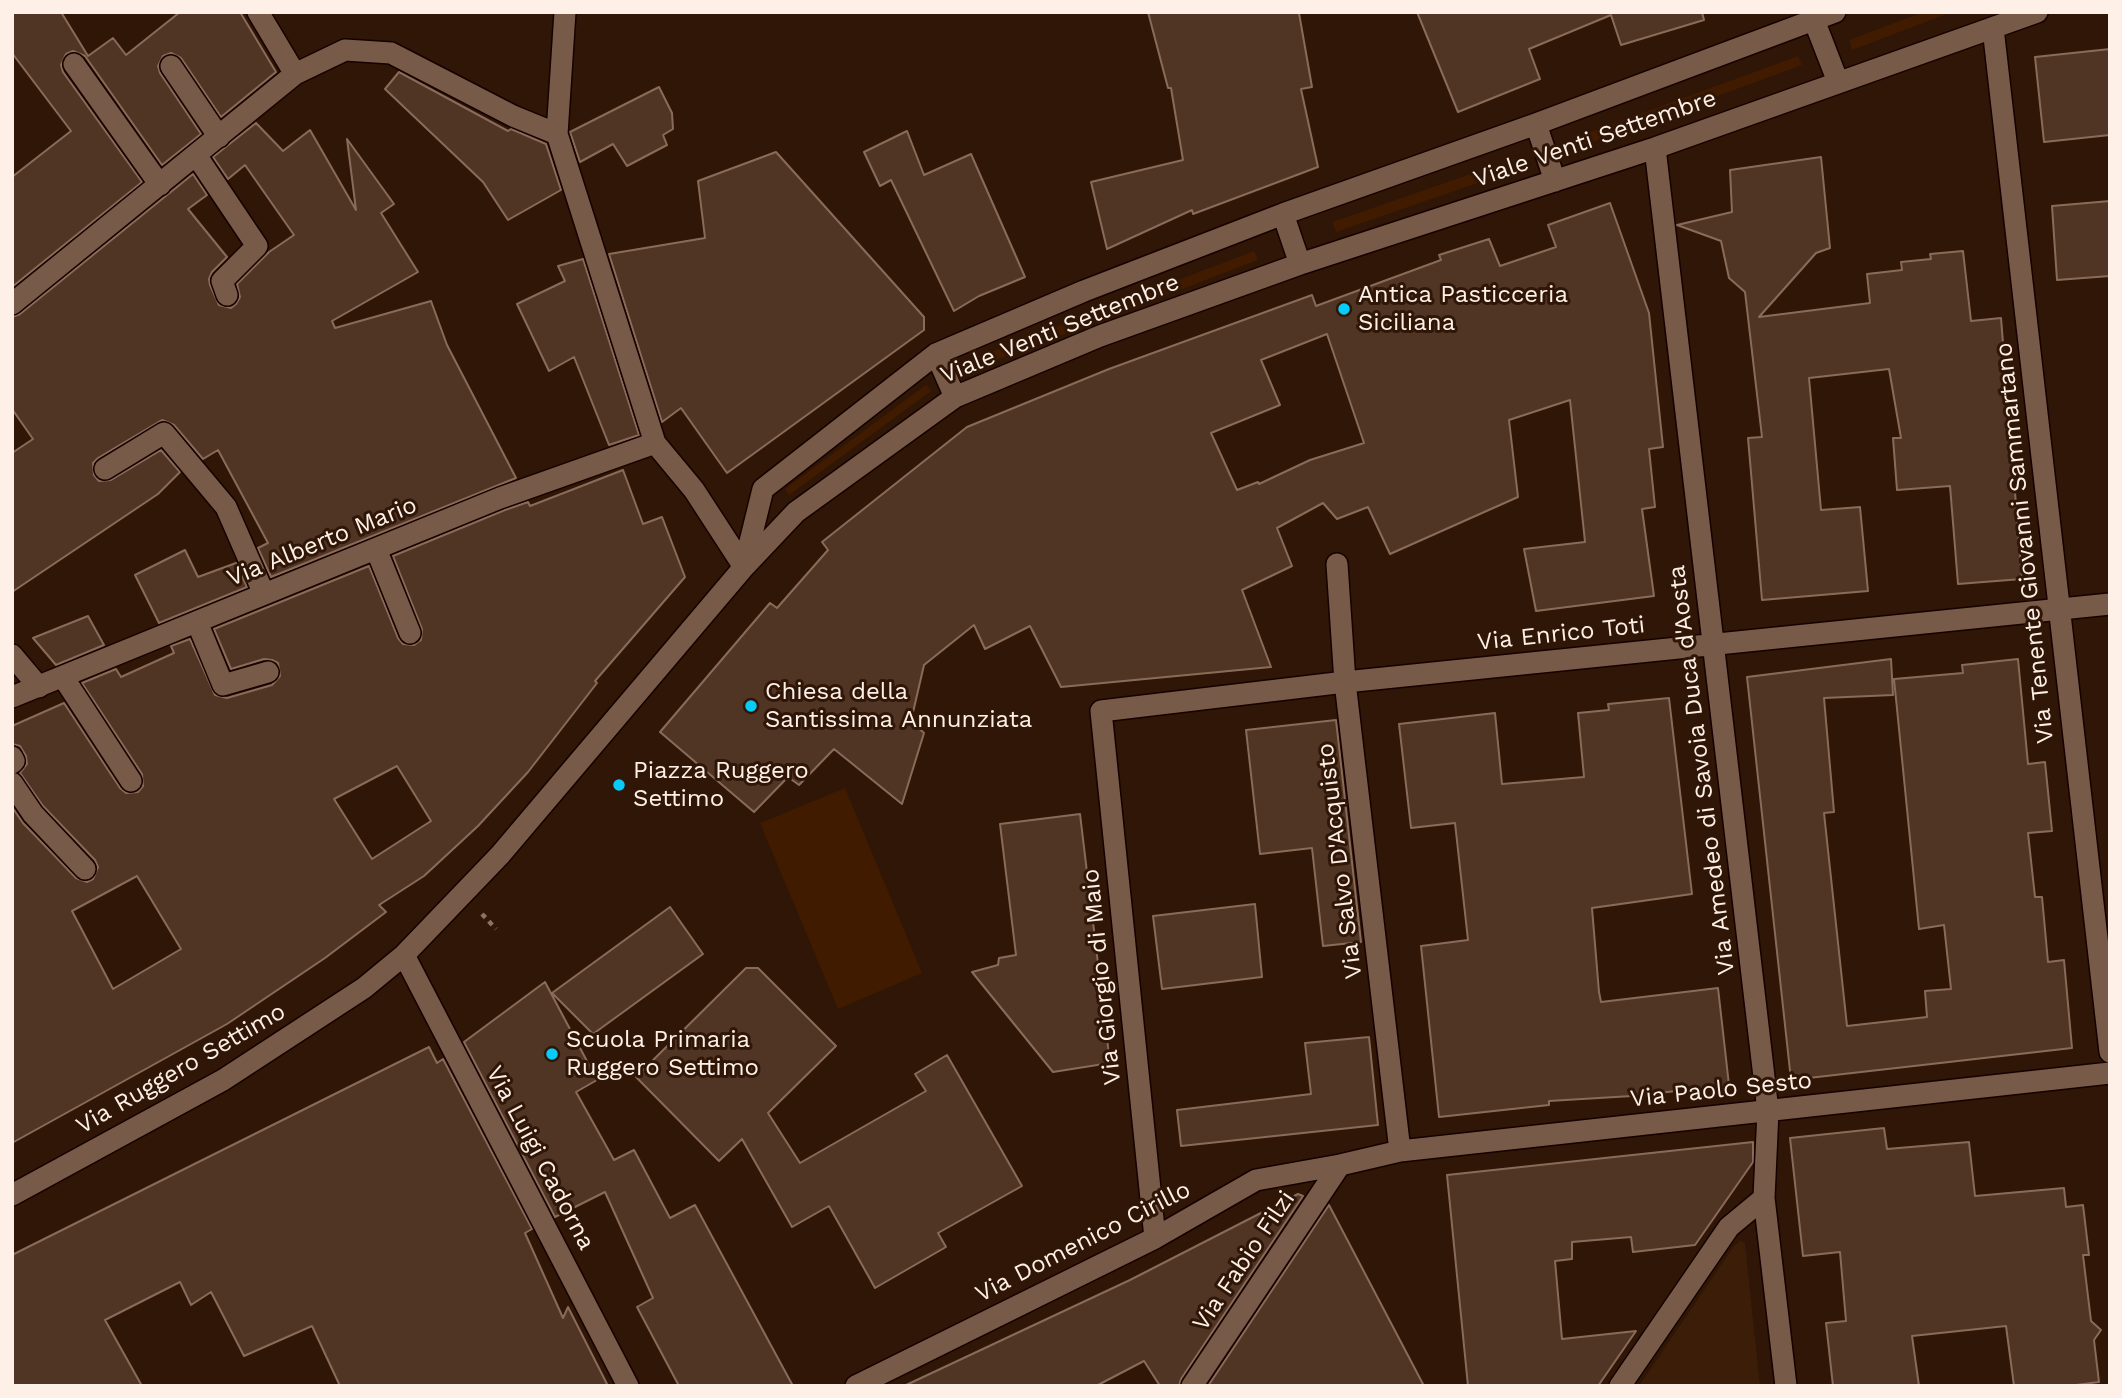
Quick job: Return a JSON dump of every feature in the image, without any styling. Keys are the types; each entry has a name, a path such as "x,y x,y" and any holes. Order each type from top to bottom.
{"street":[{"path":"258,12 295,74"},
{"path":"404,955 500,855 744,567 694,490 654,443 557,134 565,12"},
{"name":"Viale Venti Settembre","path":"744,567 763,489 936,354 1084,290 1283,214 1536,124 1835,12"},
{"name":"Viale Venti Settembre","path":"744,567 796,513 955,397 1100,336 1300,264 1655,148 2036,12"},
{"path":"1814,20 1838,82"},
{"name":"Via Tenente Giovanni Sammartano","path":"1993,28 2110,1052"},
{"path":"12,304 295,74 345,50 391,53 513,116 557,134"},
{"path":"74,64 160,185"},
{"path":"171,66 219,136"},
{"path":"1536,124 1555,181"},
{"name":"Via Amedeo di Savoia Duca d'Aosta","path":"1655,148 1768,1111 1765,1198 1786,1386"},
{"path":"196,155 257,246 222,281 228,295"},
{"path":"1283,214 1300,264"},
{"path":"936,354 955,397"},
{"path":"105,469 164,433 226,507 264,594"},
{"name":"Via Alberto Mario","path":"12,697 500,498 654,443"},
{"path":"376,549 410,633"},
{"name":"Via Salvo D'Acquisto","path":"1337,564 1345,682 1400,1151"},
{"name":"Via Enrico Toti","path":"1101,710 1345,682 2110,604"},
{"path":"197,622 223,685 268,672"},
{"path":"12,655 39,687"},
{"path":"63,677 131,781"},
{"name":"Via Giorgio di Maio","path":"1101,710 1156,1238"},
{"path":"12,757 12,763"},
{"path":"12,783 33,814 85,869"},
{"name":"Via Ruggero Settimo","path":"12,1195 223,1080 364,988 404,955"},
{"name":"Via Luigi Cadorna","path":"404,955 628,1386"},
{"name":"Via Paolo Sesto","path":"1340,1165 1400,1151 2110,1073"},
{"name":"Via Domenico Cirillo","path":"856,1386 1156,1238 1256,1180 1340,1165"},
{"name":"Via Fabio Filzi","path":"1192,1386 1340,1165"},
{"path":"1620,1386 1729,1227 1765,1198"}],"shaded area":[{"path":"1923,12 1952,12 1852,50 1849,40"},
{"path":"1798,56 1802,65 1573,149 1569,140"},
{"path":"1520,157 1524,167 1336,232 1332,222"},
{"path":"1254,251 1258,260 968,371 964,362"},
{"path":"926,385 931,391 789,495 785,489"},
{"path":"845,788 922,973 838,1009 760,823"},
{"path":"1740,1241 1745,1243 1760,1386 1639,1386 1734,1246"}],"building":[{"path":"12,12 61,12 88,56 113,38 126,55 180,12 240,12 276,72 221,117 181,58 171,53 163,56 158,66 160,73 201,134 162,165 85,56 73,51 66,54 61,65 63,72 142,182 12,287 12,177 71,131 12,53"},
{"path":"1148,12 1299,13 1312,87 1301,89 1318,167 1193,214 1192,210 1107,249 1091,182 1183,160 1171,88 1168,88"},
{"path":"1417,12 1702,12 1704,20 1621,45 1611,15 1529,49 1540,79 1458,112"},
{"path":"2110,49 2110,135 2044,142 2035,57"},
{"path":"399,72 508,131 511,129 546,144 561,190 508,220 483,182 385,89"},
{"path":"659,87 672,113 673,129 663,135 667,145 627,166 613,144 580,162 570,132"},
{"path":"256,123 283,151 310,130 356,210 347,139 394,204 381,213 418,272 332,321 335,328 431,301 447,345 516,478 271,577 258,548 268,543 218,450 203,459 174,425 162,420 98,458 93,463 94,475 99,481 111,480 161,450 180,472 158,494 12,592 12,453 33,439 12,409 12,317 20,314 193,174 207,195 188,209 227,257 212,272 209,279 219,305 231,308 240,297 237,284 269,252 294,235 245,165 228,179 213,157"},
{"path":"907,131 924,175 971,154 1025,277 979,296 954,311 891,180 880,186 864,152"},
{"path":"776,152 924,317 924,330 727,473 681,408 662,422 609,254 705,238 698,181"},
{"path":"1821,157 1830,248 1816,253 1759,317 1870,303 1867,274 1902,270 1901,262 1931,259 1930,254 1963,251 1971,321 2001,318 2022,579 1958,584 1950,486 1897,490 1893,438 1901,438 1889,369 1809,378 1821,510 1860,507 1868,591 1762,600 1748,438 1762,437 1745,292 1729,278 1721,241 1677,225 1732,212 1730,170"},
{"path":"2110,201 2110,276 2057,280 2052,206"},
{"path":"1610,203 1649,313 1663,447 1649,449 1655,507 1642,509 1654,596 1536,611 1524,549 1585,542 1570,400 1509,420 1518,497 1390,554 1368,507 1337,519 1323,503 1277,528 1292,566 1242,590 1271,667 1061,687 1030,626 985,649 974,625 924,665 911,721 924,733 902,804 834,749 799,785 788,777 754,812 660,732 770,603 777,608 828,550 822,542 967,427 1109,369 1312,295 1316,306 1441,260 1439,255 1489,239 1500,266 1556,247 1548,225","holes":["1327,334 1364,443 1310,460 1259,484 1258,482 1237,490 1211,433 1280,405 1261,360"]},
{"path":"583,259 639,435 609,445 574,357 549,371 517,304 565,281 558,266"},
{"path":"623,470 643,524 662,517 685,577 595,681 597,683 528,772 478,826 424,876 379,905 386,912 325,958 227,1024 12,1143 12,807 23,823 76,878 87,882 93,879 98,867 95,860 43,806 20,773 27,764 26,756 20,746 12,744 12,726 64,703 120,788 126,793 138,792 143,786 142,774 82,683 116,669 121,677 174,653 171,646 190,639 215,695 227,698 272,685 280,676 278,663 264,659 231,669 214,629 369,566 398,638 403,644 414,645 421,640 422,629 393,556 505,510 528,502 530,506","holes":["397,766 431,821 372,859 334,799","137,876 181,949 113,989 72,911"]},
{"path":"185,550 198,577 236,563 247,587 159,623 135,575"},
{"path":"88,616 104,645 56,665 33,638"},
{"path":"1891,659 1893,695 1824,698 1834,812 1824,813 1847,1026 1927,1017 1925,991 1951,989 1944,925 1919,929 1894,679 1963,673 1962,665 2018,659 2028,764 2045,762 2052,831 2028,833 2035,897 2042,897 2048,962 2064,960 2072,1048 1791,1080 1747,677"},
{"path":"1669,698 1692,894 1592,908 1599,992 1601,1002 1718,988 1729,1085 1632,1096 1549,1101 1549,1105 1439,1117 1421,946 1468,940 1455,823 1411,828 1399,724 1495,713 1502,784 1584,777 1578,713 1609,710 1608,704"},
{"path":"1336,720 1361,942 1323,946 1312,848 1260,854 1246,730"},
{"path":"1080,814 1110,1063 1053,1072 972,972 998,965 999,958 1016,955 1000,824"},
{"path":"1255,904 1262,977 1162,989 1153,916"},
{"path":"670,907 703,954 593,1034 552,993"},
{"path":"746,968 758,968 836,1046 768,1113 800,1163 926,1091 915,1074 947,1055 1022,1186 938,1233 946,1247 875,1288 829,1206 792,1227 742,1139 719,1161 636,1077"},
{"path":"545,982 597,1080 576,1092 614,1160 634,1150 670,1218 695,1205 793,1386 679,1386 637,1307 653,1298 605,1192 555,1217 464,1042"},
{"path":"1369,1037 1378,1125 1181,1146 1177,1110 1311,1094 1305,1043"},
{"path":"429,1047 437,1063 443,1059 532,1229 525,1233 563,1318 568,1307 608,1386 340,1386 312,1326 244,1356 211,1292 191,1305 180,1282 105,1320 142,1386 12,1386 12,1255"},
{"path":"1884,1128 1887,1149 1969,1142 1975,1196 2064,1188 2066,1207 2083,1205 2089,1255 2083,1255 2091,1321 2101,1330 2094,1340 2099,1382 2068,1386 2014,1386 2006,1326 1912,1336 1919,1386 1833,1386 1826,1323 1846,1321 1840,1252 1803,1256 1790,1138"},
{"path":"1753,1142 1753,1162 1695,1245 1633,1252 1631,1237 1572,1242 1572,1259 1555,1261 1562,1339 1636,1331 1598,1386 1468,1386 1447,1175"},
{"path":"1298,1194 1303,1196 1181,1379 1179,1386 1160,1386 1144,1361 1096,1386 904,1386 1130,1280"},
{"path":"1329,1205 1424,1386 1208,1386"}],"place":[{"name":"Antica Pasticceria Siciliana","path":"1344,309"},
{"name":"Chiesa della Santissima Annunziata","path":"751,706"},
{"name":"Piazza Ruggero Settimo","path":"619,785"},
{"name":"Scuola Primaria Ruggero Settimo","path":"552,1054"}]}
